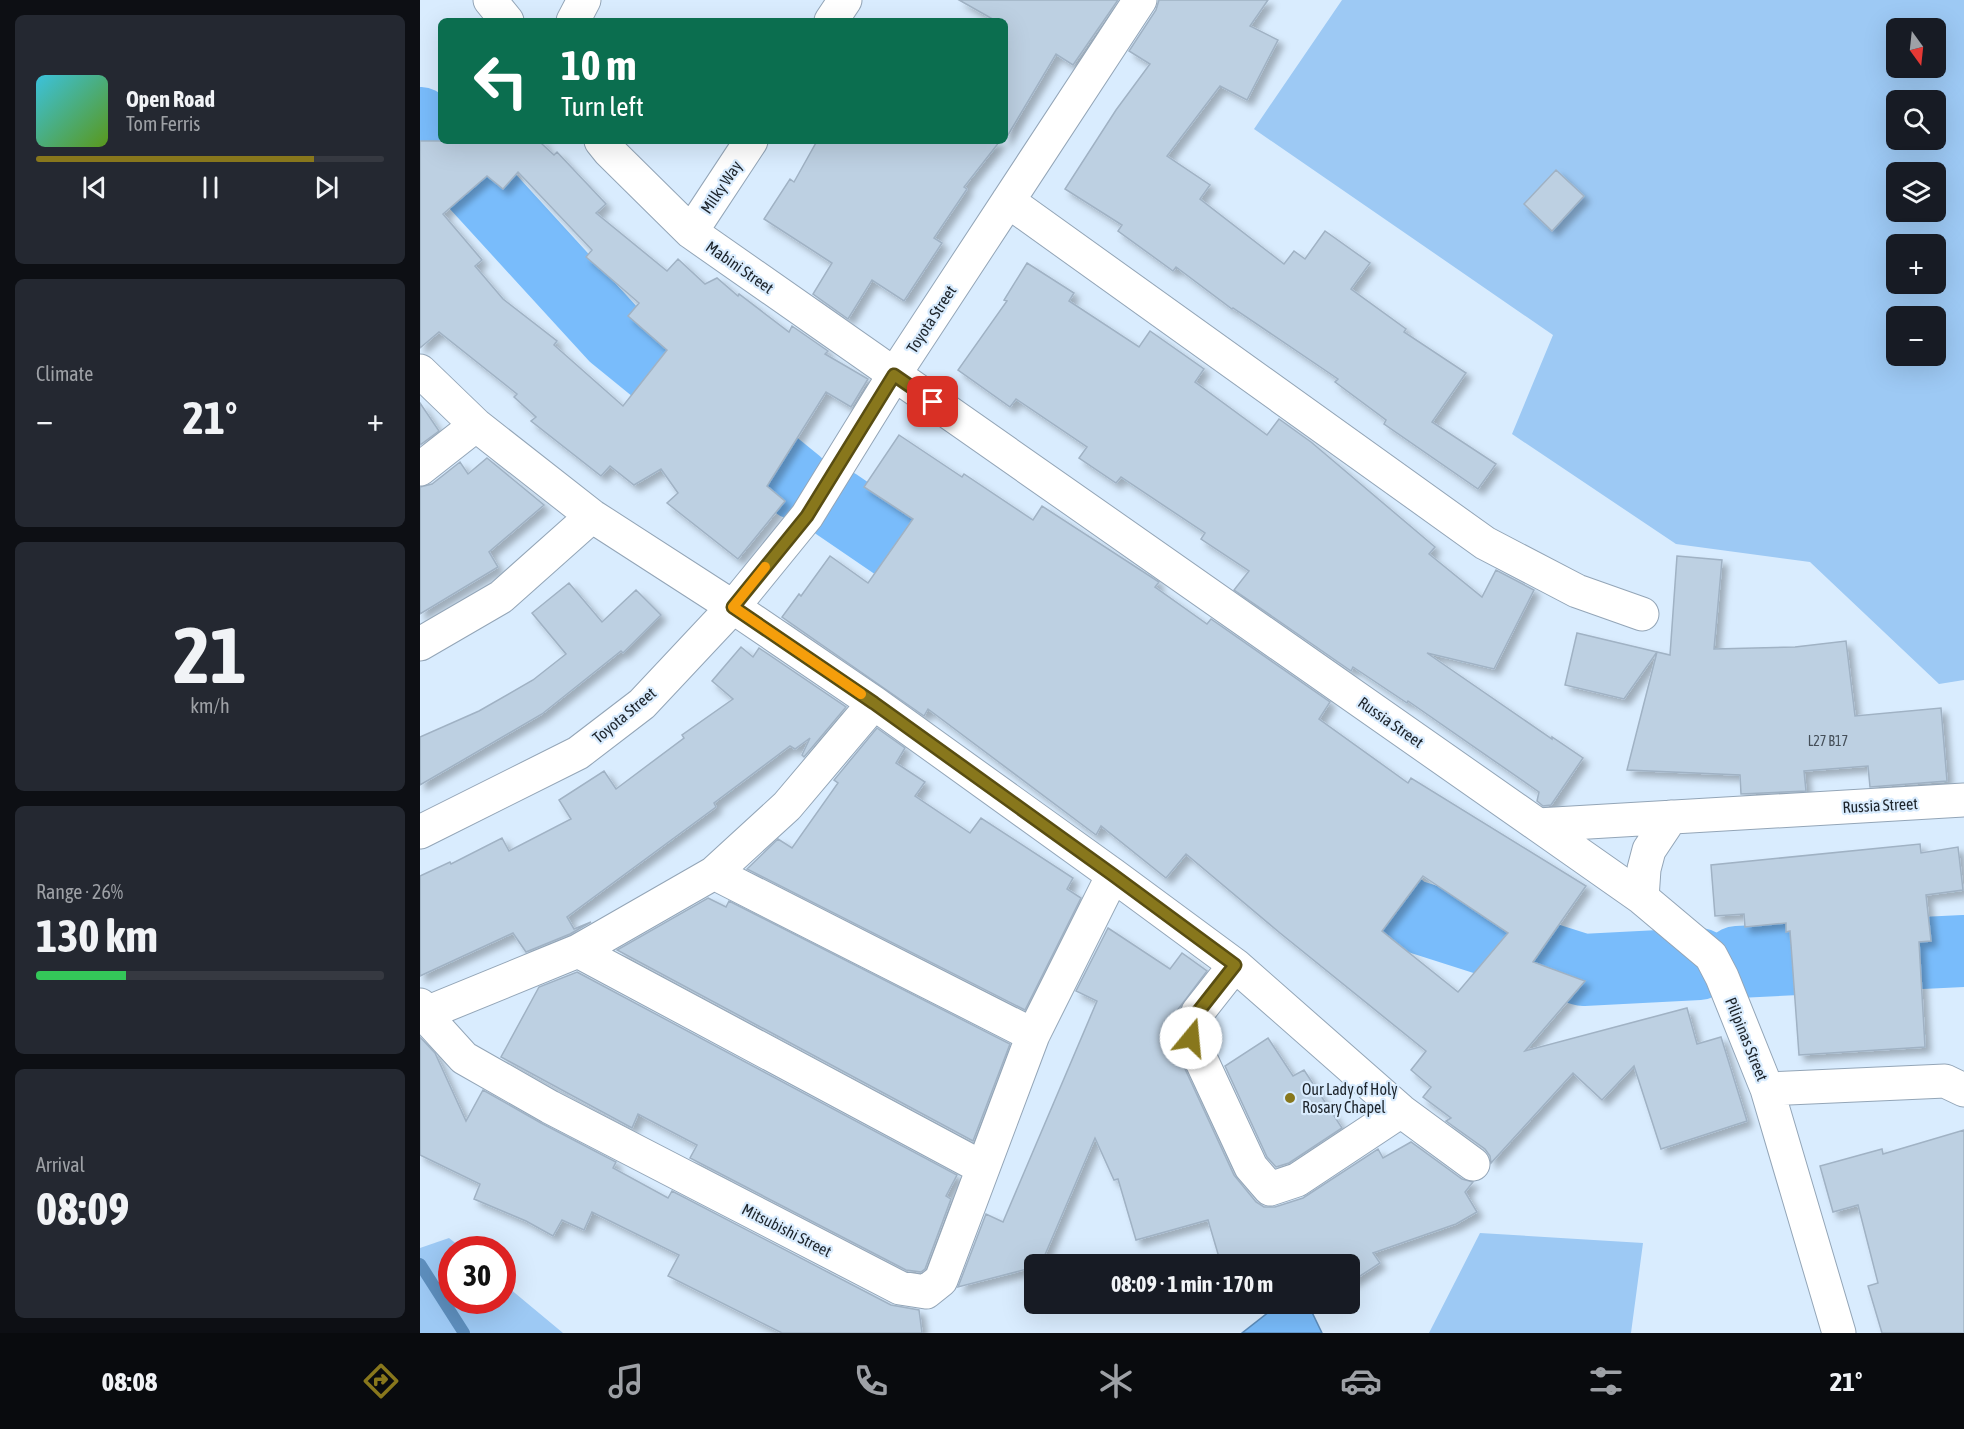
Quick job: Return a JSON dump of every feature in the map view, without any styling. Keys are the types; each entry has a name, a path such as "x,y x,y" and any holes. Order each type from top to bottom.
{"street":[{"path":"490,0 505,18"},
{"path":"575,18 584,0"},
{"path":"833,18 845,0"},
{"name":"Toyota Street","path":"420,832 578,753 642,704 733,607 807,516 894,375 1140,0"},
{"name":"Mabini Street","path":"603,144 691,232 894,375"},
{"name":"Milky Way","path":"691,232 749,144"},
{"path":"1008,201 1485,543 1577,591 1642,614"},
{"path":"420,372 476,425 592,516 733,607 874,703 1235,965 1401,1111 1473,1164"},
{"name":"Russia Street","path":"894,375 1538,825 1964,800"},
{"path":"420,469 476,425"},
{"path":"420,644 501,597 592,516"},
{"path":"422,1010 578,951 714,873 787,806 874,703"},
{"path":"1642,898 1644,869 1649,850 1671,817"},
{"name":"Pilipinas Street","path":"1538,825 1642,898 1711,956 1722,977 1767,1089 1839,1333"},
{"path":"714,873 1033,1035"},
{"name":"Mitsubishi Street","path":"422,1010 464,1058 550,1107 900,1288 926,1292 941,1280 1033,1035 1113,875"},
{"path":"578,951 983,1168"},
{"path":"1235,965 1198,1012 1191,1038 1251,1167 1270,1189 1297,1180 1401,1111"},
{"path":"1767,1089 1945,1081 1964,1090"}],"shaded area":[{"path":"1342,0 1964,0 1964,680 1939,684 1810,562 1676,544 1512,434 1553,335 1254,129"},
{"path":"1480,1233 1643,1243 1631,1333 1429,1333"},
{"path":"438,1242 438,1314 516,1314 516,1294 563,1333 420,1333 420,1248"},
{"path":"1266,1314 1313,1314 1322,1333 1242,1333"}],"building":[{"path":"959,0 1118,0 1073,65 1056,54 1008,135 1008,18 991,18"},
{"path":"1159,0 1268,0 1250,26 1278,40 1247,100 1220,86 1167,156 1210,185 1200,199 1284,264 1294,251 1305,259 1325,231 1370,263 1351,289 1406,329 1404,332 1466,373 1432,422 1496,464 1478,489 1384,424 1386,420 1335,382 1338,379 1232,309 1176,267 1173,271 1118,231 1122,225 1065,189 1116,110 1150,64 1129,51 1156,10"},
{"path":"420,141 438,141 438,144 542,144 554,155 557,152 606,204 596,213 667,271 678,259 705,284 717,278 738,296 739,294 789,332 792,326 828,351 825,354 868,379 851,407 826,392 767,486 785,501 738,559 667,503 678,493 661,469 634,485 610,466 601,476 531,421 536,417 514,397 517,394 439,332 420,348","holes":["518,172 592,250 586,257 639,303 628,316 667,350 623,406 554,345 557,341 503,299 475,266 482,260 443,214 487,176 503,189"]},
{"path":"815,144 998,144 964,187 967,189 934,238 942,243 904,301 872,280 848,319 813,294 832,263 764,219 790,179 794,182"},
{"path":"1556,170 1584,196 1552,231 1524,204"},
{"path":"1027,263 1074,293 1069,301 1139,347 1150,331 1204,369 1195,382 1267,435 1279,419 1311,442 1435,547 1429,554 1482,597 1496,570 1534,590 1494,669 1427,653 1583,758 1551,805 1543,806 1537,801 1539,792 1408,701 1407,703 1353,667 1351,671 1234,590 1249,571 1201,539 1205,533 1121,477 1116,483 1079,458 1087,447 1016,399 1010,407 958,370 1007,301 1004,300"},
{"path":"420,403 439,431 420,445"},
{"path":"899,435 962,477 964,474 1033,520 1042,506 1159,582 1155,587 1207,624 1211,619 1330,702 1319,719 1408,783 1411,778 1586,886 1533,962 1585,981 1525,1051 1687,1008 1697,1044 1721,1037 1747,1121 1661,1149 1634,1066 1602,1100 1573,1073 1491,1163 1490,1156 1485,1149 1446,1121 1451,1118 1423,1097 1431,1087 1411,1070 1426,1051 1186,854 1166,878 1101,826 1096,835 928,709 924,716 782,617 799,594 801,596 830,556 868,583 913,519 864,487","holes":["1423,876 1508,933 1458,992 1382,931"]},
{"path":"487,458 544,505 489,552 498,567 420,614 420,487 432,484 460,462 468,474"},
{"path":"1677,556 1722,560 1714,649 1795,647 1846,641 1855,716 1941,708 1947,781 1870,787 1868,766 1804,771 1806,791 1741,794 1740,775 1627,770 1657,652 1670,655"},
{"path":"569,583 602,622 636,590 661,615 623,653 621,651 542,714 420,785 420,737 479,711 533,680 566,654 532,613"},
{"path":"1577,633 1657,652 1624,699 1565,685"},
{"path":"741,647 753,657 759,648 846,707 804,757 802,755 810,738 795,749 790,746 714,803 716,807 567,917 574,929 591,922 570,934 526,952 513,933 420,976 420,876 450,862 451,864 502,838 509,851 571,819 559,800 604,771 616,789 684,738 682,735 733,699 712,681"},
{"path":"877,728 905,748 896,763 925,782 915,796 970,833 981,818 1073,878 1067,889 1081,898 1025,1010 747,869 778,839 792,848 838,783 834,780"},
{"path":"1920,844 1921,853 1958,847 1963,890 1926,895 1931,941 1919,942 1925,1047 1799,1055 1790,931 1786,932 1786,923 1745,927 1744,914 1715,916 1711,865"},
{"path":"708,898 726,907 729,901 1010,1044 973,1141 617,950"},
{"path":"1108,928 1170,969 1182,953 1207,971 1176,1012 1178,1013 1173,1033 1174,1045 1234,1175 1256,1202 1264,1207 1275,1207 1303,1198 1378,1149 1383,1158 1411,1142 1462,1179 1473,1182 1465,1192 1477,1212 1456,1224 1373,1253 1380,1263 1360,1276 1360,1254 1218,1254 1208,1220 1136,1240 1118,1179 1114,1180 1095,1138 1045,1254 1024,1254 1024,1270 958,1287 986,1214 1003,1222 1097,1001 1076,991"},
{"path":"577,972 957,1175 946,1196 951,1199 925,1269 921,1272 906,1270 690,1158 697,1145 638,1114 632,1128 501,1057 539,987"},
{"path":"420,1037 435,1053 466,1121 483,1090 616,1162 613,1168 668,1198 672,1191 891,1305 919,1310 922,1333 782,1333 668,1276 679,1255 592,1212 584,1230 562,1220 553,1236 526,1221 474,1199 480,1184 420,1155"},
{"name":"Our Lady of Holy Rosary Chapel","path":"1268,1038 1293,1076 1304,1070 1342,1128 1289,1163 1276,1167 1267,1157 1225,1066"},
{"path":"1964,1130 1964,1333 1882,1333 1868,1286 1878,1283 1858,1205 1833,1212 1820,1166 1882,1149 1883,1154"}],"waterway":[{"path":"420,123 438,143"},
{"path":"439,144 614,335 797,484"},
{"path":"836,504 978,601"},
{"path":"1321,847 1407,914 1583,970 1699,964"},
{"path":"1737,962 1964,951"},
{"path":"420,1264 464,1333"}],"slow traffic":[{"path":"765,567 733,607 861,694"}],"place":[{"name":"Our Lady of Holy Rosary Chapel","path":"1290,1098"}],"route":[{"path":"933,402 894,375 807,516 733,607 874,703 1235,965 1198,1012 1191,1038"}]}
